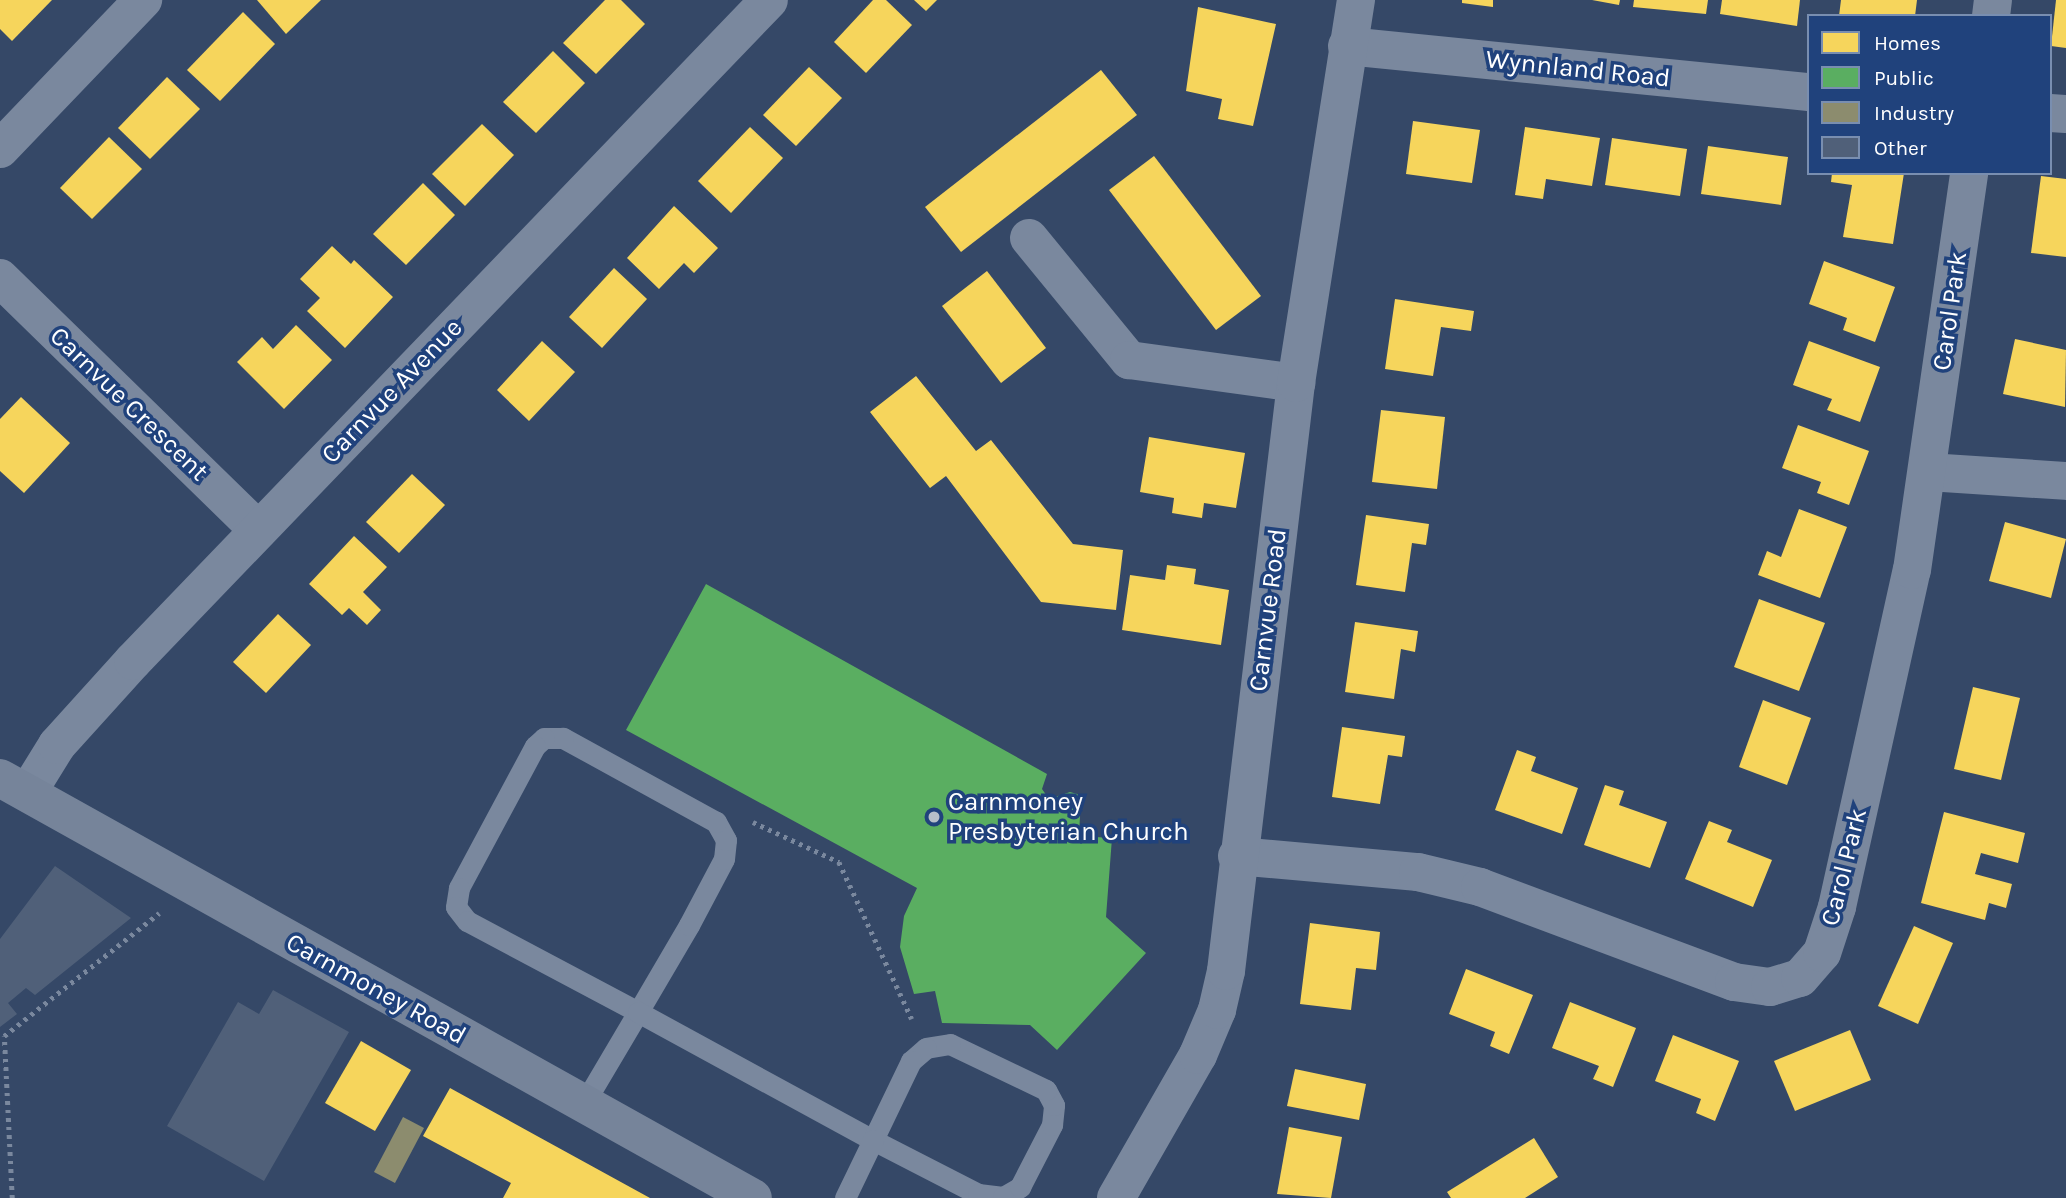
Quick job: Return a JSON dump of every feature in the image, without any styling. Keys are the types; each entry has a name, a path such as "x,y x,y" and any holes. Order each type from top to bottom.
{"street":[{"path":"0,149 143,0"},
{"name":"Carnvue Avenue","path":"14,785 57,745 258,530 769,0"},
{"name":"Carnvue Road","path":"1116,1198 1198,1055 1217,1010 1226,971 1237,856 1296,383 1356,0"},
{"name":"Wynnland Road","path":"1347,46 1807,92"},
{"name":"Carol Park","path":"1237,856 1418,872 1480,887 1734,982 1770,987 1800,978 1822,953 1838,907 1912,570 1969,175"},
{"path":"1029,238 1129,360 1296,383"},
{"name":"Carnvue Crescent","path":"0,278 258,530"},
{"path":"1928,472 2066,481"},
{"name":"Carnmoney Road","path":"14,785 753,1198"}],"lane":[{"path":"583,1105 638,1012 724,859 726,840 716,822 563,738 544,738 535,746 459,888 457,907 467,920 638,1012 873,1140 978,1194 1003,1198 1020,1187 1052,1125 1054,1105 1046,1090 950,1044 926,1048 911,1061 873,1140 845,1198"}],"path":[{"path":"726,840 752,821 839,862 926,1048"},
{"path":"12,1198 4,1036 160,911 179,878"}],"building: Homes":[{"path":"0,0 52,0 12,41 0,29"},
{"path":"257,0 321,0 286,34"},
{"path":"605,0 621,0 645,24 596,74 563,43"},
{"path":"873,0 886,0 912,25 866,73 834,42"},
{"path":"914,0 937,0 926,11"},
{"path":"1462,0 1493,0 1493,7 1462,3"},
{"path":"1592,0 1620,0 1619,5"},
{"path":"1634,0 1708,0 1706,14 1633,7"},
{"path":"1722,0 1800,0 1797,26 1720,14"},
{"path":"1841,0 1917,0 1915,14 1839,14"},
{"path":"2056,0 2066,0 2066,48 2052,46"},
{"path":"1198,7 1276,24 1253,126 1218,119 1222,99 1186,91"},
{"path":"243,12 275,44 220,101 187,70"},
{"path":"553,51 585,83 536,133 503,102"},
{"path":"809,67 842,98 796,146 763,115"},
{"path":"1101,70 1137,115 961,252 925,207"},
{"path":"167,77 200,109 150,159 118,128"},
{"path":"1413,121 1480,130 1472,183 1406,174"},
{"path":"482,124 514,155 465,206 432,174"},
{"path":"750,127 783,158 731,213 698,181"},
{"path":"1525,127 1600,138 1592,186 1546,179 1543,199 1515,195"},
{"path":"109,137 142,169 92,219 60,188"},
{"path":"1612,138 1687,149 1680,196 1605,185"},
{"path":"1708,146 1788,157 1781,205 1701,194"},
{"path":"1154,156 1261,296 1216,330 1109,190"},
{"path":"1832,175 1904,175 1893,244 1843,237 1852,185 1831,182"},
{"path":"2041,176 2066,179 2066,257 2031,253"},
{"path":"423,183 455,215 406,265 373,234"},
{"path":"674,206 718,248 694,273 684,263 659,289 627,258"},
{"path":"332,246 351,264 354,260 393,297 345,348 307,311 320,298 300,279"},
{"path":"1824,261 1895,287 1875,342 1843,330 1847,318 1809,304"},
{"path":"614,268 647,299 602,348 569,317"},
{"path":"987,271 1046,348 1001,383 942,306"},
{"path":"1395,299 1474,311 1471,331 1441,327 1433,376 1385,369"},
{"path":"296,325 332,360 284,409 237,362 262,337 273,349"},
{"path":"2015,339 2066,350 2065,407 2003,394"},
{"path":"542,341 575,372 529,421 497,390"},
{"path":"1809,341 1880,367 1860,422 1827,410 1832,399 1793,385"},
{"path":"916,376 976,451 991,440 1073,544 1123,550 1116,610 1041,602 946,476 930,488 870,412"},
{"path":"21,397 70,443 24,493 0,471 0,419"},
{"path":"1381,410 1445,417 1437,489 1372,482"},
{"path":"1798,425 1869,451 1849,505 1817,493 1821,482 1782,468"},
{"path":"1149,437 1245,453 1236,508 1204,503 1202,518 1172,513 1174,498 1140,492"},
{"path":"412,474 445,505 399,553 366,522"},
{"path":"1799,509 1847,527 1820,598 1758,575 1767,551 1781,557"},
{"path":"1366,515 1429,524 1426,545 1412,543 1405,592 1356,585"},
{"path":"2005,522 2066,539 2051,598 1989,581"},
{"path":"354,536 387,567 363,592 381,610 367,625 349,608 342,615 309,584"},
{"path":"1167,565 1196,569 1194,584 1229,590 1221,645 1122,630 1130,575 1165,580"},
{"path":"1759,599 1825,623 1799,691 1734,667"},
{"path":"278,614 311,645 266,693 233,662"},
{"path":"1355,622 1418,631 1415,652 1401,649 1394,699 1345,692"},
{"path":"1973,687 2020,698 2001,780 1954,769"},
{"path":"1763,700 1811,718 1787,785 1739,767"},
{"path":"1342,727 1405,736 1402,757 1388,755 1380,804 1332,797"},
{"path":"1517,750 1536,757 1531,771 1578,788 1562,834 1495,810"},
{"path":"1605,785 1624,791 1619,805 1667,822 1650,868 1584,845"},
{"path":"1944,812 2025,833 2018,863 1981,853 1975,874 2012,884 2006,908 1989,903 1985,920 1921,903"},
{"path":"1709,821 1732,830 1727,842 1772,860 1753,907 1685,879"},
{"path":"1310,923 1380,932 1376,970 1356,968 1351,1010 1300,1004"},
{"path":"1914,926 1953,943 1918,1024 1878,1006"},
{"path":"1466,969 1533,995 1509,1054 1490,1046 1495,1032 1449,1014"},
{"path":"1570,1002 1636,1028 1613,1087 1593,1079 1599,1066 1552,1048"},
{"path":"1850,1030 1871,1080 1795,1111 1774,1061"},
{"path":"1673,1035 1739,1061 1715,1121 1696,1113 1701,1099 1655,1081"},
{"path":"361,1041 411,1070 375,1131 325,1103"},
{"path":"1295,1069 1366,1084 1359,1120 1287,1106"},
{"path":"450,1088 650,1198 503,1198 511,1183 423,1136"},
{"path":"1289,1127 1342,1137 1331,1198 1277,1194"},
{"path":"1534,1138 1558,1177 1525,1198 1451,1198 1447,1192"}],"building: Public":[{"name":"Carnmoney Presbyterian Church","path":"706,584 1047,774 1042,789 1049,799 1070,792 1081,795 1079,836 1112,838 1106,917 1146,953 1057,1050 1030,1025 942,1023 935,991 914,994 900,947 904,916 917,888 626,730"}],"building: Industry":[{"path":"403,1117 424,1128 395,1183 374,1172"}],"building: Other":[{"path":"55,866 131,918 35,995 26,988 8,1003 17,1014 0,1027 0,939"},
{"path":"273,990 349,1032 264,1181 167,1126 238,1002 259,1014"}],"place":[{"name":"Carnmoney Presbyterian Church","path":"934,817"}]}
